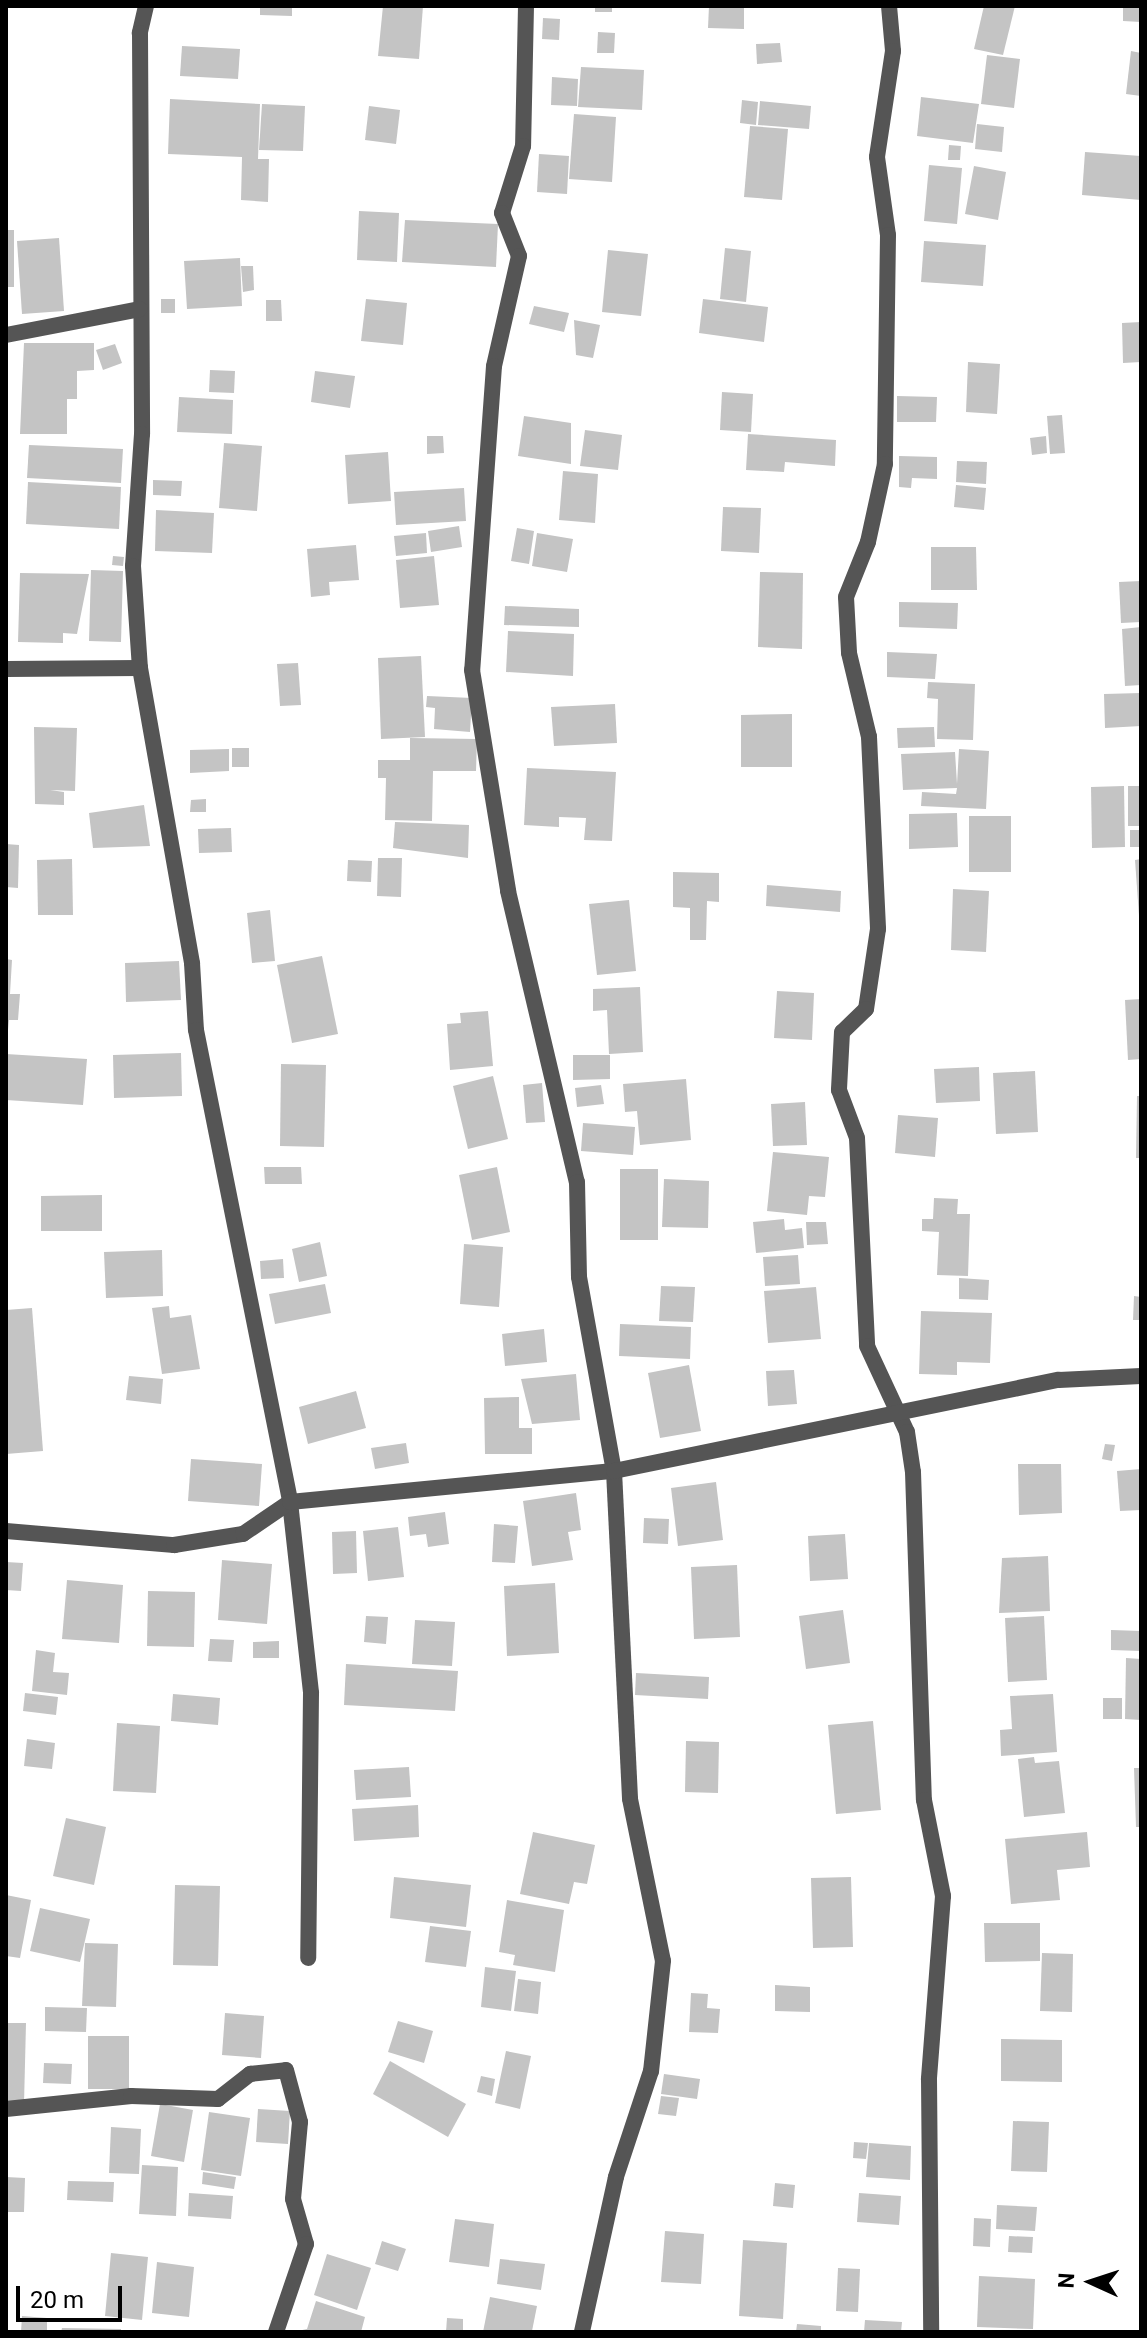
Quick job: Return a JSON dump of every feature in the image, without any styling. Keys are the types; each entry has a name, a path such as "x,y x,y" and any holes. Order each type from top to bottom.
{"street":[{"path":"146,6 140,33 140,309 133,566 140,668 192,963 198,1045 290,1502 311,1693 308,1958"},
{"path":"526,6 523,146 502,213 519,256 494,366 472,670 508,891 577,1182 579,1277 614,1471 630,1799 663,1961 651,2071 616,2177 582,2332"},
{"path":"889,6 893,51 877,157 888,235 885,464 868,542 846,597 849,653 869,737 878,929 866,1009 842,1032 839,1090 857,1138 867,1346 911,1450 924,1800 943,1896 929,2079 931,2332"},
{"path":"6,335 140,309"},
{"path":"6,669 140,668"},
{"path":"6,1531 174,1545 243,1534 290,1502 614,1471 895,1411 1059,1380 1141,1376"},
{"path":"6,2109 131,2096 218,2099 250,2074 286,2070 300,2122 293,2199 306,2244 276,2332"}],"building":[{"path":"260,6 292,6 292,16 260,15"},
{"path":"383,6 423,6 419,59 378,56"},
{"path":"595,6 612,6 612,12 595,12"},
{"path":"709,6 744,6 744,29 708,28"},
{"path":"984,6 1015,6 1003,55 974,49"},
{"path":"1123,6 1141,6 1141,22 1123,21"},
{"path":"543,18 560,19 559,40 542,39"},
{"path":"598,32 615,33 614,53 597,53"},
{"path":"780,43 782,62 757,64 756,44"},
{"path":"182,46 240,49 238,79 180,76"},
{"path":"1131,51 1141,53 1141,96 1126,94"},
{"path":"987,55 1020,59 1014,108 981,104"},
{"path":"581,67 644,70 642,110 578,107"},
{"path":"552,77 578,79 577,106 551,105"},
{"path":"921,97 979,104 973,143 917,136"},
{"path":"170,99 260,104 258,159 269,159 268,202 241,200 242,157 168,154"},
{"path":"742,100 758,102 756,125 740,123"},
{"path":"760,101 811,106 809,129 758,125"},
{"path":"262,104 305,106 303,151 259,150"},
{"path":"369,106 400,110 396,144 365,140"},
{"path":"574,114 616,117 612,182 569,179"},
{"path":"977,124 1004,127 1002,152 975,149"},
{"path":"750,126 788,129 782,200 744,197"},
{"path":"949,145 961,146 960,160 948,160"},
{"path":"1085,152 1141,156 1141,200 1082,195"},
{"path":"539,154 569,156 567,194 537,192"},
{"path":"929,165 962,168 957,224 924,221"},
{"path":"974,166 1006,172 998,220 965,214"},
{"path":"359,211 399,213 397,262 357,260"},
{"path":"405,220 498,224 496,267 402,262"},
{"path":"6,230 14,230 14,287 6,287"},
{"path":"59,238 64,311 22,314 17,241"},
{"path":"924,241 986,245 983,286 921,282"},
{"path":"725,248 751,251 746,302 720,299"},
{"path":"608,250 648,254 641,316 602,312"},
{"path":"240,258 242,306 187,309 184,261"},
{"path":"241,266 253,266 254,290 243,292"},
{"path":"161,299 175,299 175,313 161,313"},
{"path":"366,299 407,303 403,345 361,341"},
{"path":"703,299 768,307 764,342 699,333"},
{"path":"266,300 281,300 282,321 266,321"},
{"path":"534,306 569,313 564,332 529,324"},
{"path":"574,320 600,325 593,358 576,355"},
{"path":"1141,322 1141,362 1123,363 1122,323"},
{"path":"24,343 94,343 94,370 77,371 77,399 67,399 67,434 20,434"},
{"path":"115,344 122,363 103,370 96,350"},
{"path":"968,362 1000,364 997,414 966,412"},
{"path":"210,370 235,371 234,393 209,392"},
{"path":"315,371 355,376 350,408 311,402"},
{"path":"722,392 753,394 751,432 720,430"},
{"path":"897,396 937,397 936,422 897,422"},
{"path":"179,397 233,400 232,434 177,432"},
{"path":"1062,415 1065,453 1050,454 1047,416"},
{"path":"524,416 571,423 571,464 518,456"},
{"path":"585,430 622,435 618,470 580,466"},
{"path":"748,434 836,440 835,466 785,462 784,472 746,470"},
{"path":"427,436 443,436 444,453 427,454"},
{"path":"1046,436 1047,453 1032,455 1030,438"},
{"path":"224,443 262,446 257,511 219,508"},
{"path":"29,445 123,449 121,483 27,478"},
{"path":"388,452 391,501 348,504 345,455"},
{"path":"899,456 937,457 937,479 912,478 911,488 899,487"},
{"path":"957,461 987,462 986,484 956,482"},
{"path":"563,471 598,474 595,523 559,520"},
{"path":"153,480 182,481 181,496 153,495"},
{"path":"28,482 121,487 119,529 26,524"},
{"path":"956,485 986,488 984,510 954,507"},
{"path":"464,488 466,521 396,525 394,492"},
{"path":"723,507 761,508 759,553 721,551"},
{"path":"156,510 214,513 212,553 155,551"},
{"path":"459,526 462,547 431,552 428,531"},
{"path":"517,528 534,531 529,564 511,561"},
{"path":"426,533 427,553 396,556 394,536"},
{"path":"537,533 573,539 567,572 532,566"},
{"path":"356,545 359,580 329,582 330,595 311,597 307,549"},
{"path":"931,547 976,547 977,590 931,590"},
{"path":"113,556 124,557 123,566 112,565"},
{"path":"434,556 439,605 400,608 396,560"},
{"path":"91,570 123,571 121,642 89,641"},
{"path":"760,572 803,573 802,649 758,647"},
{"path":"20,573 89,574 77,634 63,633 63,643 18,642"},
{"path":"1141,581 1141,622 1121,623 1119,582"},
{"path":"899,602 958,603 957,629 899,627"},
{"path":"505,606 579,609 579,627 504,625"},
{"path":"1141,627 1141,685 1125,686 1122,629"},
{"path":"508,631 574,634 573,676 506,672"},
{"path":"887,652 937,654 935,679 887,677"},
{"path":"421,656 425,737 381,739 378,658"},
{"path":"298,663 301,705 280,706 277,664"},
{"path":"928,682 975,684 973,740 937,739 938,699 927,698"},
{"path":"1141,693 1141,726 1105,728 1104,694"},
{"path":"427,696 472,698 470,732 434,729 435,708 426,707"},
{"path":"615,704 617,743 554,746 551,707"},
{"path":"792,714 792,767 741,767 741,715"},
{"path":"34,727 77,728 75,791 50,790 64,792 64,805 35,804"},
{"path":"934,727 935,747 898,748 897,728"},
{"path":"410,738 477,739 476,771 433,771 432,821 385,820 386,778 378,778 378,760 410,760"},
{"path":"232,748 249,748 249,767 232,767"},
{"path":"229,749 229,771 190,773 190,750"},
{"path":"959,749 989,751 986,809 921,806 922,792 956,794 957,788 903,790 901,754 955,752 957,784"},
{"path":"527,768 616,772 612,841 584,840 586,818 559,817 559,827 524,825"},
{"path":"1124,786 1125,847 1092,848 1091,787"},
{"path":"1128,786 1141,786 1141,826 1128,826"},
{"path":"206,799 206,812 190,812 191,800"},
{"path":"144,805 150,846 93,848 89,813"},
{"path":"957,813 958,847 909,849 909,814"},
{"path":"969,816 1011,816 1011,872 969,872"},
{"path":"395,822 469,825 468,858 393,848"},
{"path":"231,828 232,852 199,853 198,829"},
{"path":"1130,830 1141,830 1141,847 1130,847"},
{"path":"6,844 19,845 18,888 6,887"},
{"path":"378,858 402,858 401,897 377,896"},
{"path":"72,859 73,915 38,915 37,860"},
{"path":"1141,859 1141,915 1139,916 1135,860"},
{"path":"348,860 372,861 371,882 347,881"},
{"path":"673,872 719,873 719,902 707,901 706,940 690,940 690,908 673,907"},
{"path":"767,885 841,891 840,912 766,906"},
{"path":"953,889 989,891 986,952 951,950"},
{"path":"629,900 636,971 597,975 589,904"},
{"path":"270,910 275,961 252,963 247,913"},
{"path":"322,956 338,1034 292,1043 277,965"},
{"path":"6,959 12,960 10,994 20,994 18,1020 9,1020 8,1030"},
{"path":"179,961 181,1000 126,1002 125,963"},
{"path":"640,987 643,1052 609,1054 607,1010 593,1011 593,989"},
{"path":"777,991 814,993 812,1040 774,1038"},
{"path":"1141,999 1141,1059 1128,1060 1125,1000"},
{"path":"488,1011 493,1066 450,1070 447,1024 461,1023 460,1013"},
{"path":"181,1053 182,1096 114,1098 113,1055"},
{"path":"6,1054 87,1059 83,1105 6,1100"},
{"path":"573,1055 610,1055 610,1079 573,1080"},
{"path":"281,1064 326,1065 324,1147 280,1146"},
{"path":"979,1067 980,1101 936,1103 934,1069"},
{"path":"1035,1071 1038,1132 996,1134 993,1073"},
{"path":"493,1076 508,1139 468,1149 453,1086"},
{"path":"686,1079 691,1140 640,1145 637,1111 625,1112 623,1084"},
{"path":"542,1083 545,1122 526,1123 523,1085"},
{"path":"601,1085 604,1104 577,1107 575,1088"},
{"path":"1137,1096 1141,1096 1141,1158 1136,1158"},
{"path":"805,1102 807,1145 773,1146 771,1104"},
{"path":"898,1115 938,1118 935,1157 895,1153"},
{"path":"583,1123 635,1127 633,1155 581,1151"},
{"path":"773,1152 829,1157 825,1197 809,1196 807,1215 767,1211"},
{"path":"264,1167 301,1167 302,1184 265,1184"},
{"path":"497,1167 510,1232 472,1240 459,1175"},
{"path":"620,1169 658,1169 658,1240 620,1240"},
{"path":"664,1179 709,1181 708,1228 662,1227"},
{"path":"102,1195 102,1231 41,1231 41,1196"},
{"path":"934,1198 958,1199 957,1214 970,1214 968,1276 937,1275 939,1232 922,1231 922,1219 933,1219"},
{"path":"784,1219 785,1230 802,1228 804,1248 756,1253 753,1222"},
{"path":"806,1222 826,1222 828,1244 807,1245"},
{"path":"320,1242 327,1276 299,1282 292,1249"},
{"path":"464,1244 503,1247 499,1307 460,1304"},
{"path":"162,1250 163,1296 106,1298 104,1252"},
{"path":"798,1255 800,1284 765,1286 763,1257"},
{"path":"283,1259 284,1278 261,1279 260,1261"},
{"path":"959,1278 989,1280 988,1300 959,1299"},
{"path":"325,1284 331,1313 275,1324 269,1294"},
{"path":"661,1286 695,1287 693,1322 659,1321"},
{"path":"816,1287 821,1339 768,1343 764,1291"},
{"path":"1134,1296 1141,1297 1141,1320 1133,1320"},
{"path":"169,1306 170,1318 191,1315 200,1369 162,1374 152,1308"},
{"path":"32,1308 43,1451 6,1454 6,1310"},
{"path":"921,1311 992,1313 990,1363 957,1362 957,1375 919,1374"},
{"path":"620,1324 691,1327 690,1359 619,1356"},
{"path":"544,1329 547,1362 505,1366 502,1334"},
{"path":"689,1365 701,1431 660,1438 648,1373"},
{"path":"794,1370 797,1404 768,1406 766,1371"},
{"path":"576,1374 580,1420 532,1424 521,1379"},
{"path":"129,1376 163,1379 161,1404 126,1400"},
{"path":"356,1391 366,1428 308,1444 299,1407"},
{"path":"519,1397 519,1428 532,1428 532,1454 485,1454 484,1398"},
{"path":"406,1443 409,1463 375,1469 371,1448"},
{"path":"1105,1444 1115,1445 1112,1461 1102,1459"},
{"path":"191,1459 262,1464 259,1506 188,1501"},
{"path":"1018,1464 1061,1464 1062,1513 1019,1515"},
{"path":"1141,1469 1141,1510 1120,1511 1117,1471"},
{"path":"716,1482 723,1540 678,1546 671,1488"},
{"path":"576,1493 581,1530 568,1532 573,1560 532,1566 523,1501"},
{"path":"445,1512 449,1544 428,1547 426,1534 410,1536 408,1517"},
{"path":"644,1518 669,1519 668,1544 643,1543"},
{"path":"494,1524 518,1526 515,1563 492,1562"},
{"path":"398,1527 404,1577 368,1581 363,1531"},
{"path":"356,1531 357,1573 333,1574 332,1532"},
{"path":"845,1534 848,1579 810,1581 808,1536"},
{"path":"1048,1556 1050,1611 999,1613 1002,1558"},
{"path":"222,1560 272,1564 267,1624 218,1620"},
{"path":"6,1562 23,1563 21,1591 6,1590"},
{"path":"737,1565 740,1637 694,1639 691,1567"},
{"path":"67,1580 123,1585 119,1643 62,1639"},
{"path":"555,1583 559,1653 507,1656 504,1586"},
{"path":"148,1591 195,1592 194,1647 147,1646"},
{"path":"843,1610 850,1663 806,1669 799,1616"},
{"path":"366,1616 388,1617 386,1644 364,1642"},
{"path":"1044,1616 1047,1680 1008,1682 1005,1618"},
{"path":"415,1620 455,1622 452,1666 412,1664"},
{"path":"1111,1630 1141,1631 1141,1651 1111,1650"},
{"path":"210,1639 234,1640 232,1662 208,1661"},
{"path":"279,1641 279,1658 253,1658 253,1642"},
{"path":"36,1650 55,1653 53,1672 69,1673 67,1695 32,1691"},
{"path":"1126,1658 1141,1659 1141,1720 1125,1719"},
{"path":"346,1664 458,1671 455,1711 344,1705"},
{"path":"636,1673 709,1677 708,1699 635,1695"},
{"path":"25,1693 58,1697 56,1715 23,1711"},
{"path":"173,1694 220,1698 218,1725 171,1721"},
{"path":"1053,1694 1057,1752 1001,1756 1000,1730 1012,1729 1010,1696"},
{"path":"1103,1698 1122,1698 1122,1719 1103,1719"},
{"path":"873,1721 881,1810 836,1814 828,1725"},
{"path":"117,1723 160,1726 156,1793 113,1791"},
{"path":"27,1739 55,1743 52,1769 24,1766"},
{"path":"686,1741 719,1742 718,1793 685,1792"},
{"path":"1034,1757 1035,1763 1059,1761 1065,1813 1024,1817 1018,1759"},
{"path":"409,1767 411,1797 356,1800 354,1770"},
{"path":"1134,1768 1141,1768 1141,1827 1136,1827"},
{"path":"418,1805 419,1837 354,1841 352,1809"},
{"path":"66,1818 106,1827 94,1885 53,1876"},
{"path":"533,1832 595,1845 587,1884 574,1882 569,1904 520,1894"},
{"path":"1087,1832 1090,1867 1057,1870 1060,1900 1011,1904 1005,1839"},
{"path":"394,1877 471,1885 466,1927 390,1918"},
{"path":"851,1877 853,1947 813,1948 811,1878"},
{"path":"175,1885 220,1886 218,1966 173,1965"},
{"path":"6,1895 31,1900 20,1958 6,1956"},
{"path":"507,1900 564,1910 555,1972 513,1965 515,1955 499,1952"},
{"path":"40,1908 90,1919 80,1962 30,1951"},
{"path":"984,1923 1040,1923 1040,1961 985,1962"},
{"path":"430,1926 471,1931 466,1967 425,1962"},
{"path":"85,1943 118,1944 116,2007 82,2006"},
{"path":"1042,1953 1073,1954 1072,2012 1040,2011"},
{"path":"485,1967 516,1971 511,2011 481,2007"},
{"path":"518,1979 541,1982 538,2014 514,2011"},
{"path":"775,1985 810,1987 810,2012 775,2011"},
{"path":"691,1993 708,1994 707,2008 720,2009 718,2033 689,2032"},
{"path":"45,2007 87,2008 86,2032 45,2031"},
{"path":"225,2013 264,2016 261,2058 222,2055"},
{"path":"398,2021 433,2031 424,2063 388,2052"},
{"path":"6,2023 26,2023 24,2104 6,2104"},
{"path":"88,2036 129,2036 129,2089 88,2089"},
{"path":"1001,2039 1062,2040 1062,2082 1001,2081"},
{"path":"506,2051 531,2056 520,2109 495,2103"},
{"path":"390,2061 466,2104 448,2137 373,2094"},
{"path":"44,2063 72,2064 71,2084 43,2083"},
{"path":"664,2074 700,2079 697,2099 661,2094"},
{"path":"481,2076 495,2079 492,2096 477,2092"},
{"path":"661,2096 679,2098 676,2116 658,2114"},
{"path":"160,2104 193,2110 184,2162 151,2156"},
{"path":"258,2109 290,2111 288,2144 256,2142"},
{"path":"209,2112 250,2118 241,2176 201,2170"},
{"path":"1013,2121 1049,2122 1047,2172 1011,2171"},
{"path":"111,2127 141,2129 139,2174 109,2173"},
{"path":"854,2142 868,2143 866,2159 853,2158"},
{"path":"869,2143 911,2146 910,2180 866,2177"},
{"path":"142,2165 178,2167 176,2216 139,2214"},
{"path":"203,2172 236,2177 234,2189 202,2184"},
{"path":"6,2177 25,2178 24,2212 6,2212"},
{"path":"68,2181 114,2182 113,2202 67,2200"},
{"path":"775,2183 795,2185 793,2208 773,2206"},
{"path":"189,2193 233,2196 231,2219 188,2216"},
{"path":"859,2193 901,2196 899,2225 857,2222"},
{"path":"997,2205 1037,2207 1035,2231 996,2229"},
{"path":"974,2218 991,2219 990,2247 973,2246"},
{"path":"455,2219 494,2224 489,2267 449,2262"},
{"path":"665,2231 704,2234 701,2284 661,2282"},
{"path":"1009,2236 1033,2237 1032,2253 1008,2252"},
{"path":"743,2240 787,2243 783,2319 739,2316"},
{"path":"382,2241 406,2249 398,2271 375,2264"},
{"path":"111,2253 148,2257 142,2320 105,2316"},
{"path":"327,2254 371,2268 357,2310 314,2295"},
{"path":"500,2259 545,2264 541,2290 497,2284"},
{"path":"157,2262 194,2267 189,2317 152,2313"},
{"path":"838,2268 860,2269 858,2312 836,2311"},
{"path":"979,2276 1035,2279 1033,2329 977,2327"},
{"path":"490,2297 537,2306 532,2331 483,2332"},
{"path":"316,2301 365,2317 361,2332 293,2332 307,2329"},
{"path":"22,2316 47,2318 47,2332 21,2332"},
{"path":"447,2318 463,2319 463,2332 446,2332"},
{"path":"865,2320 902,2322 901,2332 864,2332"},
{"path":"797,2324 821,2326 821,2332 796,2332"},
{"path":"62,2328 121,2329 121,2332 61,2332"}]}
